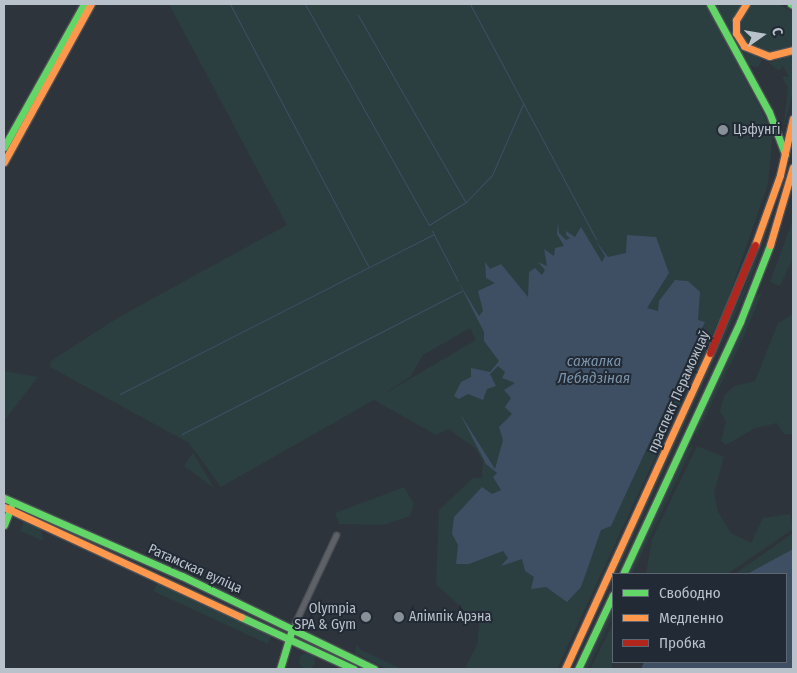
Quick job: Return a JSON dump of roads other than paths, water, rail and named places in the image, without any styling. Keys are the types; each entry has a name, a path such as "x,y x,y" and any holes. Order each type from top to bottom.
{"main road":[{"path":"4,147 84,4"},
{"path":"4,162 90,4"},
{"path":"710,4 769,112 785,154"},
{"path":"746,4 736,20 736,33 744,46 769,56 793,50"},
{"name":"праспект Пераможцаў","path":"565,669 743,281 785,154 793,118"},
{"name":"праспект Пераможцаў","path":"623,573 740,322 778,224 793,167"},
{"name":"Ратамская вуліца","path":"4,498 292,629 374,669"},
{"path":"4,525 7,508 13,502"},
{"name":"Ратамская вуліца","path":"7,508 354,669"},
{"path":"578,669 612,597"},
{"path":"280,669 292,629"}],"street":[{"path":"292,629 336,535"}],"water":[{"name":"сажалка Лебядзіная","path":"558,222 559,233 566,240 570,238 566,235 566,231 575,237 581,227 602,262 605,256 595,240 608,257 626,253 627,235 656,237 669,273 647,308 658,311 659,301 675,280 688,281 700,292 698,320 705,322 611,526 601,530 581,587 567,602 546,587 531,589 534,577 525,571 522,559 501,566 508,558 503,551 469,564 456,564 458,545 452,534 454,517 482,487 492,494 501,490 493,477 497,473 486,464 459,412 495,469 503,440 499,427 512,414 505,407 511,398 504,390 515,383 502,378 505,372 498,366 490,374 496,386 487,389 483,400 468,394 459,399 454,396 461,382 471,377 471,368 490,372 499,361 484,341 484,332 458,281 479,316 483,311 478,291 495,283 486,278 485,262 490,269 501,264 528,297 529,272 535,268 542,275 545,270 538,262 547,266 544,249 554,256 555,248 564,246 557,234"},
{"path":"793,549 793,669 641,669 644,663 787,663 787,573 749,573"}],"waterway":[{"path":"230,4 368,266"},
{"path":"305,4 429,225 466,202 492,175 523,104"},
{"path":"470,4 596,239"},
{"path":"358,15 465,201"},
{"path":"432,231 458,281"},
{"path":"120,394 434,234"},
{"path":"182,434 462,291"}],"place":[{"name":"Цэфунгі","path":"723,130"},
{"name":"Olympia SPA & Gym","path":"366,617"},
{"name":"Алімпік Арэна","path":"399,617"}]}
